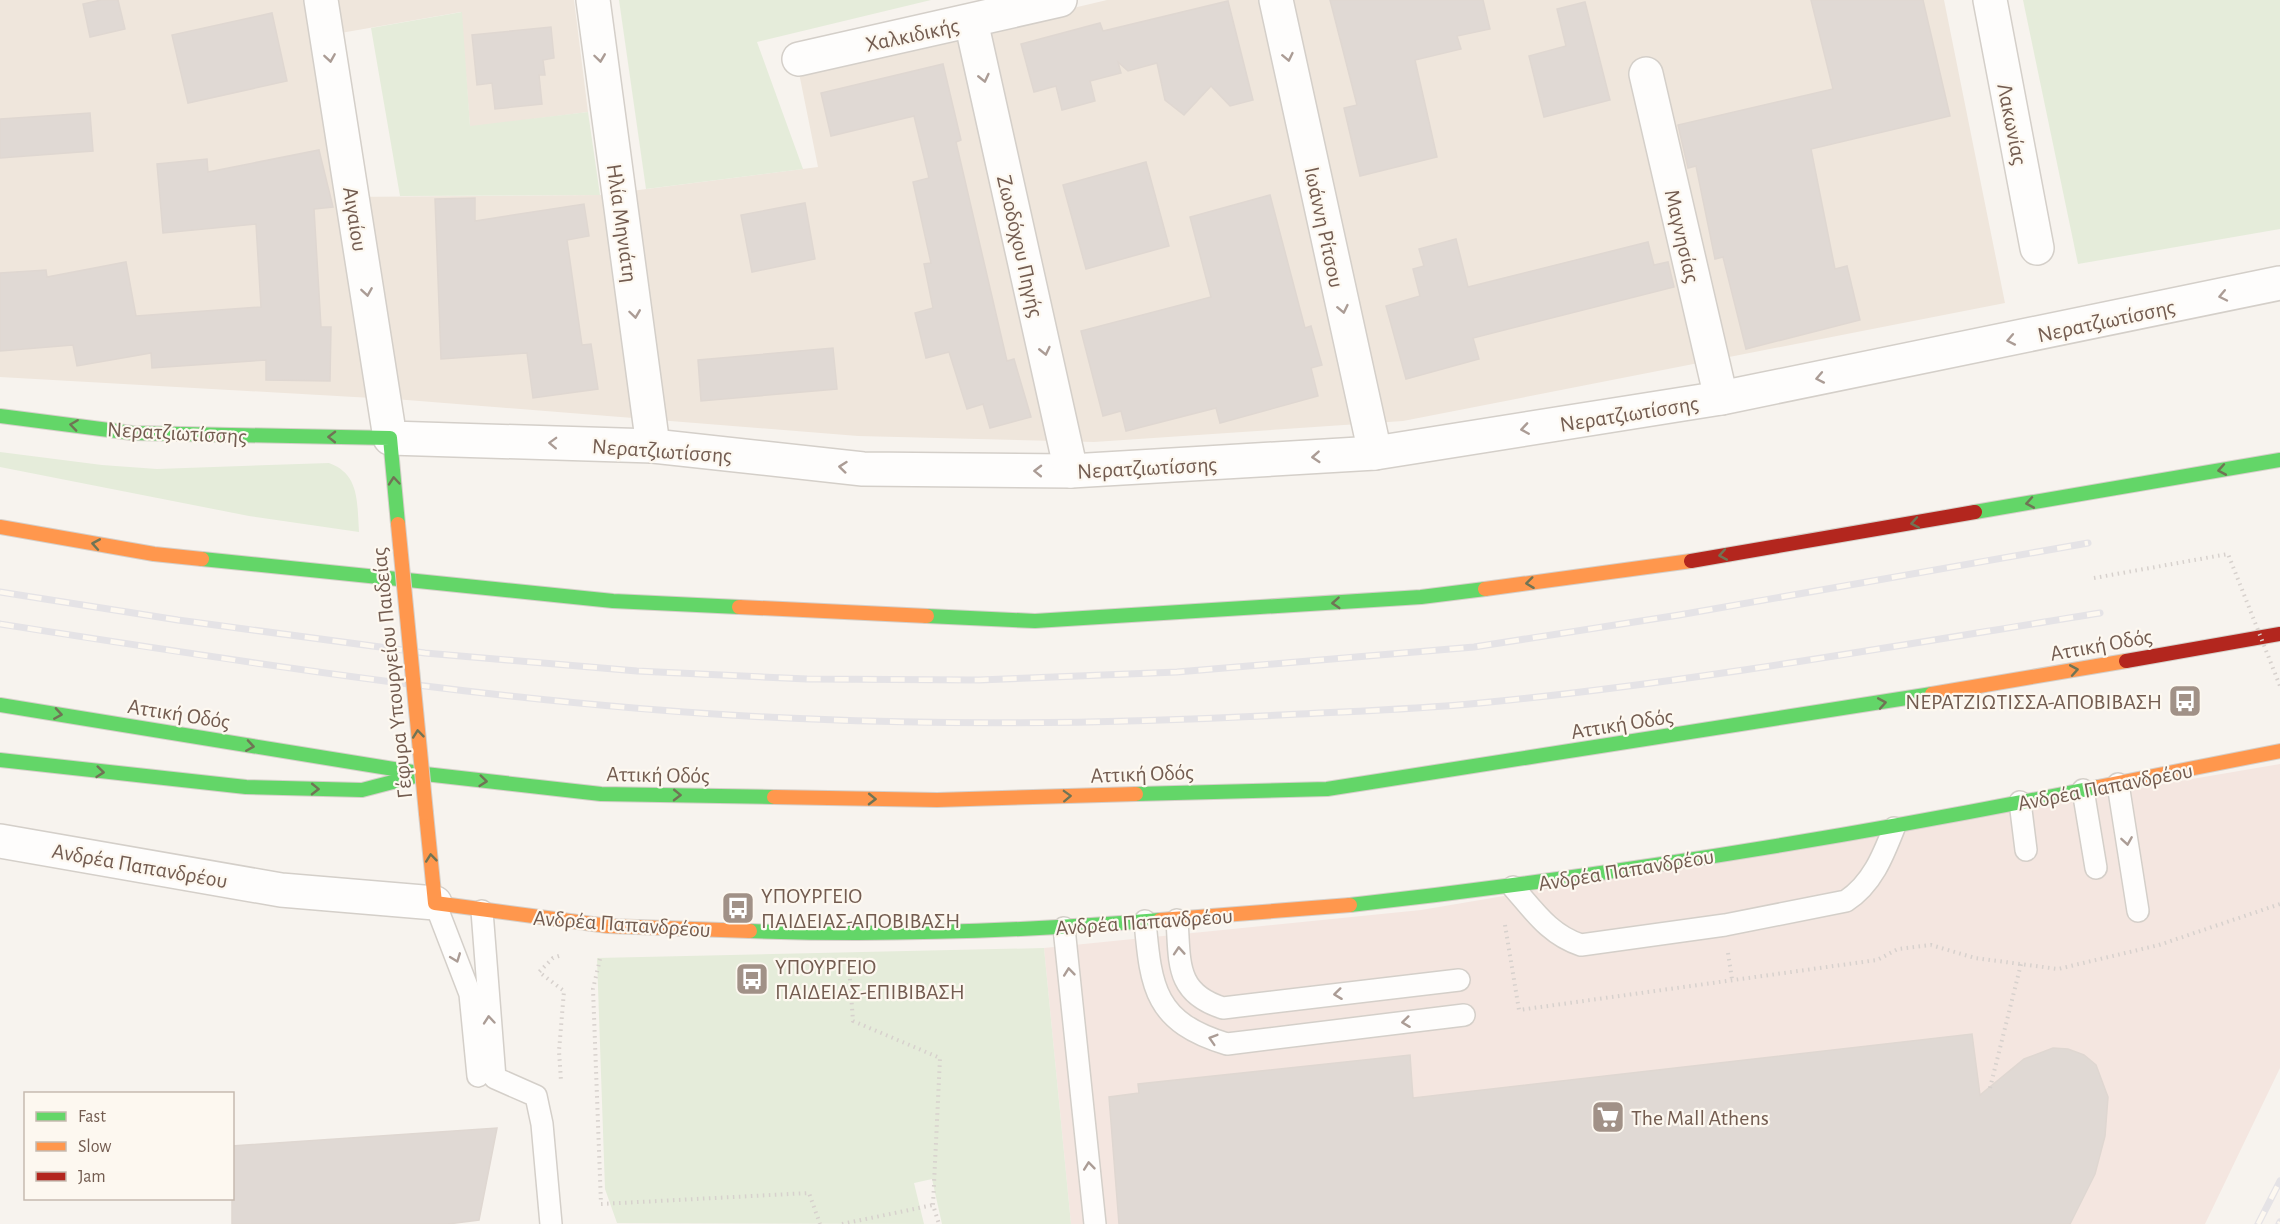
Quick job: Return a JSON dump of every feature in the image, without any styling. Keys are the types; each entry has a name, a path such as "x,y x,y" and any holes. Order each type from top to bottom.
{"main road":[{"name":"Νερατζιωτίσσης","path":"0,416 132,433 390,438"},
{"name":"Γέφυρα Υπουργείου Παιδείας","path":"390,438 435,903"},
{"path":"0,527 154,554 614,601 1035,621 1456,593 1666,565 2280,460"},
{"name":"Αττική Οδός","path":"0,705 424,774 601,794 925,800 1327,789 1824,713 2280,634"},
{"name":"Ανδρέα Παπανδρέου","path":"435,903 608,926 846,933 1064,928 1177,920 1331,907 1506,887 1894,828 2280,751"},
{"path":"0,760 246,787 362,790 424,774"}],"street":[{"name":"Αιγαίου","path":"321,0 390,438"},
{"name":"Ηλία Μηνιάτη","path":"593,0 653,446"},
{"name":"Χαλκιδικής","path":"799,59 1060,0"},
{"name":"Ιωάννη Ρίτσου","path":"1276,0 1375,453"},
{"name":"Λακωνίας","path":"1990,0 2037,248"},
{"name":"Ζωοδόχου Πηγής","path":"971,21 1071,471"},
{"name":"Μαγνησίας","path":"1646,74 1721,398"},
{"name":"Νερατζιωτίσσης","path":"390,438 653,446 863,469 1071,471 1375,453 1721,398 2280,283"},
{"name":"Ανδρέα Παπανδρέου","path":"0,841 281,890 435,903"}],"lane":[{"path":"2118,784 2138,911"},
{"path":"2083,790 2096,868"},
{"path":"2020,802 2026,850"},
{"path":"1506,887 1563,939 1581,945 1725,925 1846,902 1860,892 1873,874 1894,828"},
{"path":"435,903 470,994 486,1077"},
{"path":"482,911 486,1077"},
{"path":"1177,920 1181,972 1188,986 1210,1004 1223,1008 1459,980"},
{"path":"1145,921 1150,975 1160,1001 1178,1021 1202,1036 1227,1044 1464,1015"},
{"path":"1064,928 1095,1224"},
{"path":"486,1077 536,1096 542,1124 550,1224"}],"path":[{"path":"2094,578 2228,554 2280,686"},
{"path":"1506,887 1519,1010 1877,960 1898,949 1931,945 1975,958 2058,969 2159,945 2280,904"},
{"path":"608,926 593,989 601,1204 809,1193 820,1224"},
{"path":"846,933 853,1020 940,1058 933,1205 939,1224"},
{"path":"562,955 553,957 539,972 564,991 560,1051 562,1086"},
{"path":"1990,1088 2021,964"},
{"path":"842,1224 933,1205"}],"shaded area":[{"path":"0,0 574,0 588,112 470,127 461,12 312,38 343,197 600,195 818,167 799,73 1107,0 1944,0 2005,303 1403,421 1094,442 858,436 407,400 0,377"},
{"path":"2280,764 2280,1068 2205,1224 1071,1224 1044,948 1421,910"}],"green space":[{"path":"619,0 931,0 757,42 803,169 646,189"},
{"path":"2023,0 2280,0 2280,229 2078,264"},
{"path":"462,12 470,126 588,112 600,195 400,196 371,28"},
{"path":"0,452 102,465 157,469 329,463 339,468 352,482 357,500 359,532 249,516 0,467"},
{"path":"1044,948 1071,1224 942,1224 932,1179 914,1183 924,1224 617,1223 605,1189 597,958"}],"building":[{"path":"101,0 118,0 125,29 90,37 83,4"},
{"path":"1330,0 1483,0 1490,29 1457,36 1461,49 1415,60 1437,157 1360,176 1344,108 1357,105"},
{"path":"1811,0 1923,0 1950,116 1811,149 1835,269 1847,266 1860,320 1746,349 1723,257 1715,259 1696,166 1688,168 1678,125 1833,89"},
{"path":"1228,1 1253,100 1230,106 1211,86 1184,115 1165,100 1157,63 1128,71 1118,62 1121,73 1090,81 1095,101 1062,110 1056,86 1034,92 1021,44 1100,23 1103,31"},
{"path":"1585,2 1610,100 1544,117 1529,56 1566,46 1557,9"},
{"path":"272,13 287,81 188,103 172,35"},
{"path":"551,27 554,58 543,60 545,75 539,75 542,104 495,109 492,83 477,85 472,35"},
{"path":"943,64 961,140 956,142 1007,361 1014,359 1031,417 990,428 983,404 967,409 949,352 926,358 915,313 933,308 924,264 931,263 913,182 929,178 914,116 831,136 821,93"},
{"path":"90,113 93,151 0,158 0,119"},
{"path":"319,150 333,207 314,209 321,327 331,327 330,381 266,380 266,360 152,368 151,353 77,366 73,345 0,351 0,273 46,270 47,277 126,262 136,316 261,307 256,224 163,233 157,164 207,159 208,172"},
{"path":"1146,162 1169,246 1086,269 1063,185"},
{"path":"1270,195 1305,328 1311,326 1322,365 1311,368 1318,396 1220,423 1216,408 1126,431 1121,411 1103,416 1081,331 1211,297 1190,217"},
{"path":"475,198 475,221 584,204 589,236 567,240 582,345 591,344 598,389 533,398 527,353 441,359 435,199"},
{"path":"805,203 815,259 752,272 741,215"},
{"path":"1456,239 1468,287 1648,242 1654,265 1668,262 1674,287 1473,338 1479,359 1406,379 1386,306 1420,296 1413,269 1424,266 1419,249"},
{"path":"833,348 837,389 701,401 698,360"},
{"name":"The Mall Athens","path":"1972,1034 1980,1095 2024,1059 2053,1048 2068,1049 2084,1055 2096,1065 2108,1097 2105,1136 2095,1174 2070,1224 1119,1224 1109,1097 1139,1093 1138,1084 1410,1055 1413,1098"},
{"path":"497,1128 479,1220 448,1224 232,1224 234,1146"}],"railway":[{"path":"0,592 178,620 425,653 637,671 807,679 979,680 1177,672 1474,647 1679,615 2088,543"},
{"path":"0,624 303,670 506,696 710,714 873,721 995,723 1239,717 1480,703 1713,674 2100,613"},
{"path":"2258,1224 2280,1181"}],"traffic: fast":[{"path":"0,416 132,433 390,438 398,524"},
{"path":"1975,512 2280,460"},
{"path":"202,559 613,601 739,607"},
{"path":"927,616 1035,621 1421,597 1485,589"},
{"path":"1136,794 1327,789 1932,694"},
{"path":"0,705 425,774 601,794 774,797"},
{"path":"0,760 246,787 362,790 412,777"},
{"path":"1350,905 1632,869 1912,823 2098,787"},
{"path":"750,931 853,933 955,931 1160,920"}],"traffic: slow":[{"path":"398,524 426,813"},
{"path":"0,527 154,554 202,559"},
{"path":"1485,589 1691,561"},
{"path":"739,607 927,616"},
{"path":"1932,694 2126,661"},
{"path":"2098,787 2280,751"},
{"path":"774,797 937,800 1136,794"},
{"path":"426,813 435,903 608,926 750,931"},
{"path":"1160,920 1350,905"}],"traffic: jam":[{"path":"1691,561 1975,512"},
{"path":"2126,661 2280,634"}],"place":[{"name":"ΝΕΡΑΤΖΙΩΤΙΣΣΑ-ΑΠΟΒΙΒΑΣΗ","path":"2185,701"},
{"name":"ΥΠΟΥΡΓΕΙΟ ΠΑΙΔΕΙΑΣ-ΑΠΟΒΙΒΑΣΗ","path":"738,908"},
{"name":"ΥΠΟΥΡΓΕΙΟ ΠΑΙΔΕΙΑΣ-ΕΠΙΒΙΒΑΣΗ","path":"752,979"},
{"name":"The Mall Athens","path":"1608,1117"}]}
